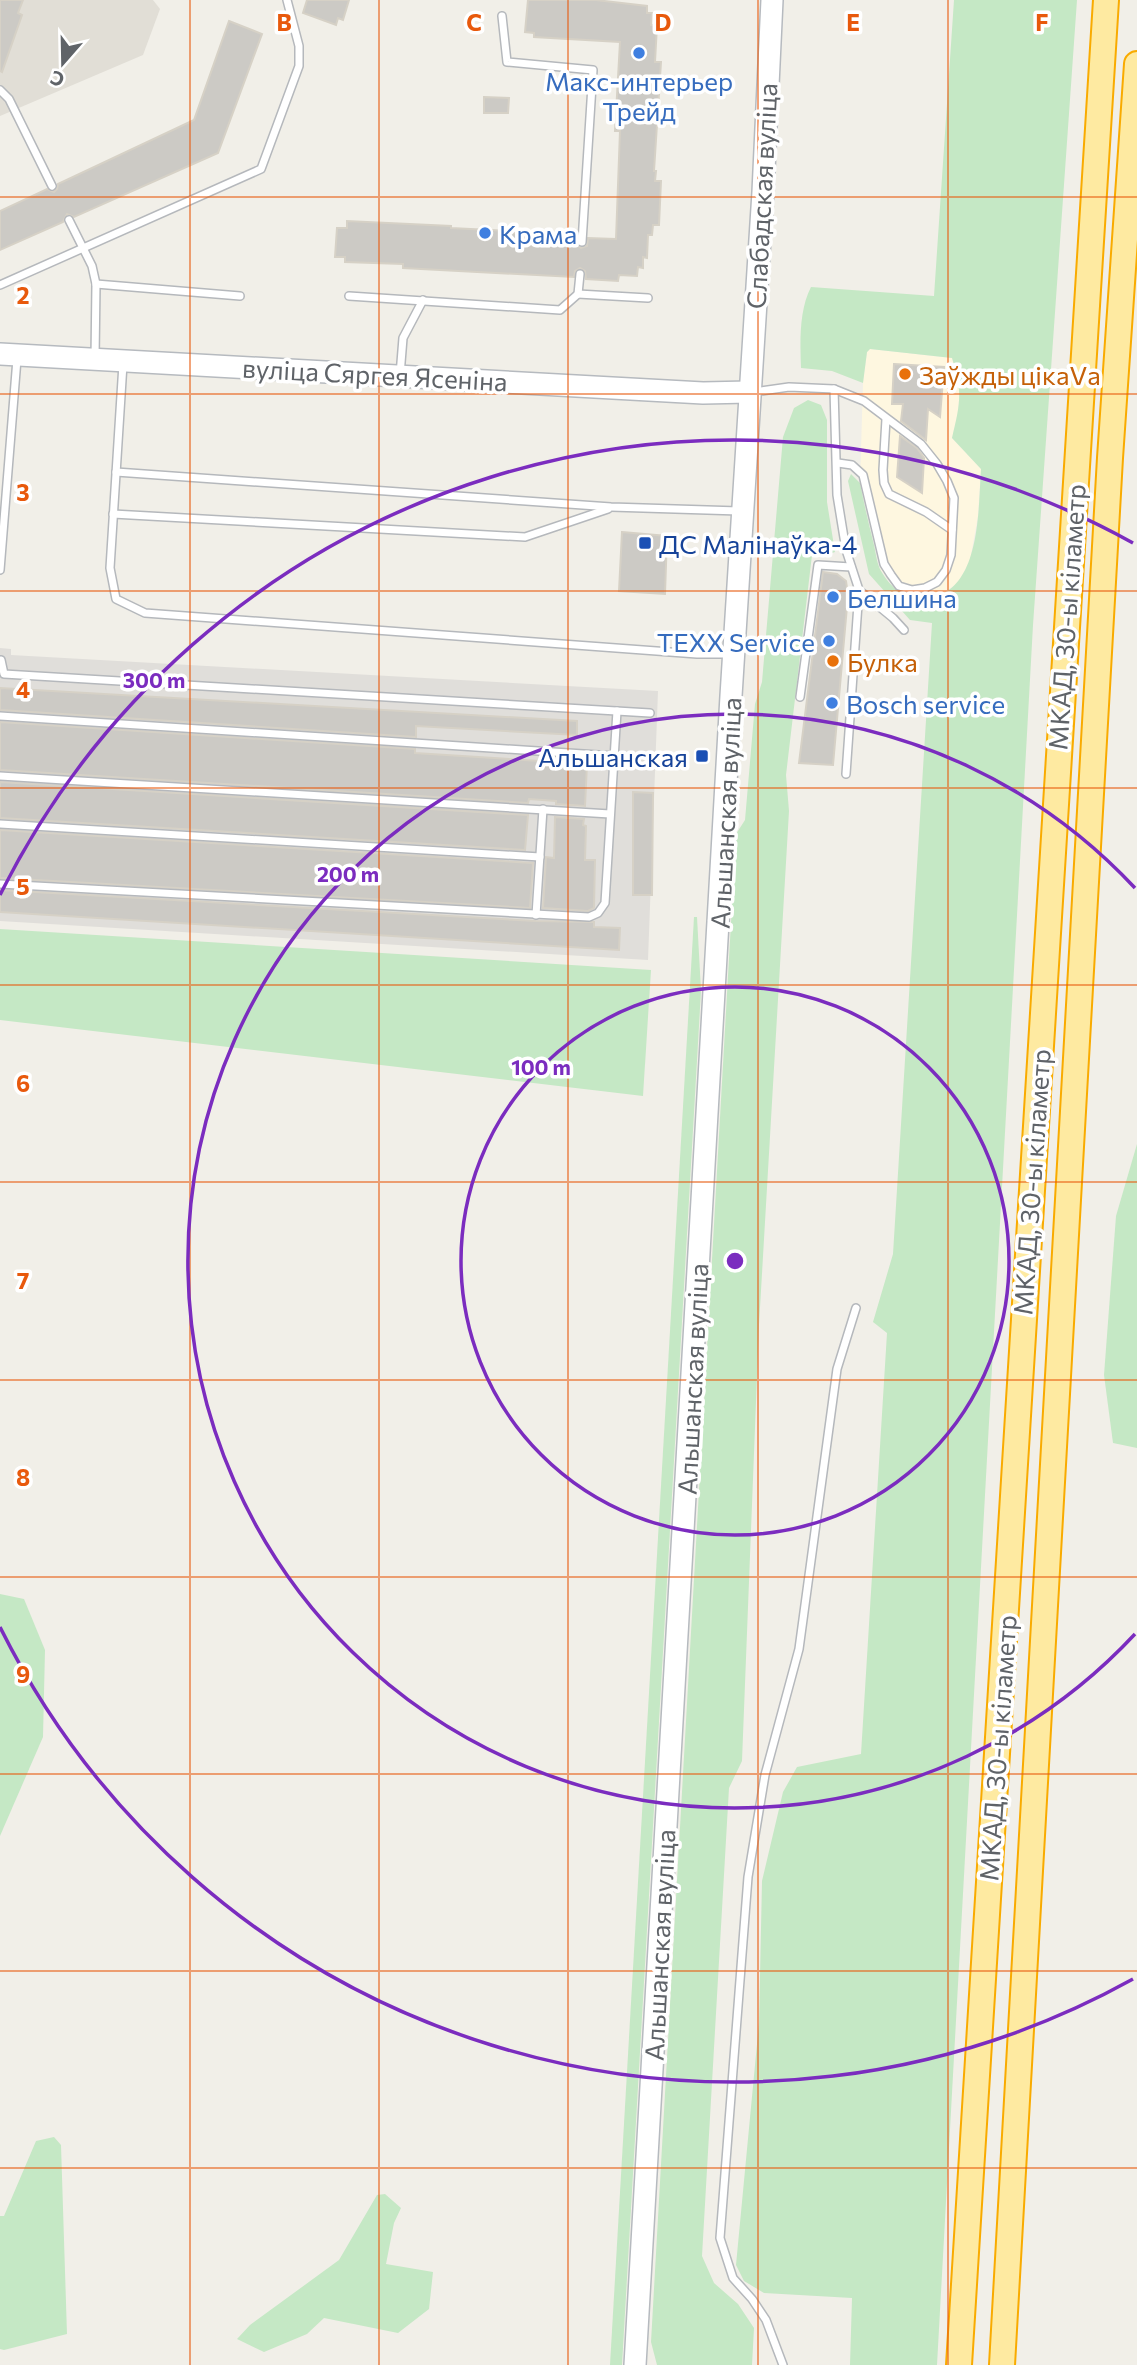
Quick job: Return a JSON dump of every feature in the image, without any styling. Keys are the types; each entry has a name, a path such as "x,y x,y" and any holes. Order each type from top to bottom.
{"highway":[{"name":"МКАД, 30-ы кіламетр","path":"959,2365 1106,0"},
{"name":"МКАД, 30-ы кіламетр","path":"1002,2365 1110,458 1137,64"}],"main road":[{"name":"Слабадская вуліца","path":"749,392 763,192 772,0"},
{"name":"вуліца Сяргея Ясеніна","path":"9,354 703,393 749,392"},
{"name":"Альшанская вуліца","path":"635,2365 749,392"}],"lane":[{"path":"0,285 261,169 299,66 299,46 287,0"},
{"path":"502,16 507,62 593,70 582,242"},
{"path":"0,90 9,99 52,186"},
{"path":"69,219 92,266 96,284 94,358"},
{"path":"349,296 560,310 578,294 580,274"},
{"path":"96,284 240,296"},
{"path":"578,294 648,298"},
{"path":"400,376 403,338 423,300"},
{"path":"0,570 9,354"},
{"path":"123,360 110,568 116,598 145,612 697,654 734,654"},
{"path":"749,392 789,387 834,389 864,401 921,444 937,464 954,498 951,555 946,570 937,582 912,590 899,586 884,564 863,475 852,465 838,463"},
{"path":"834,389 837,495 850,567 859,590 846,774"},
{"path":"886,419 883,470 884,483 889,494 926,512 952,530"},
{"path":"116,472 611,507 743,511"},
{"path":"113,514 525,537 611,507"},
{"path":"800,697 818,565 850,567"},
{"path":"859,590 904,630"},
{"path":"1,660 4,674 650,713"},
{"path":"0,884 589,917 598,913 605,903 617,711"},
{"path":"0,716 614,756"},
{"path":"0,776 610,814"},
{"path":"536,915 543,810"},
{"path":"0,824 540,857"},
{"path":"783,2365 766,2320 733,2278 720,2238 748,1877 765,1775 799,1649 837,1369 856,1308"}],"shaded area":[{"path":"0,0 153,0 160,9 143,55 0,116"},
{"path":"870,349 952,358 960,387 958,415 952,438 981,469 978,516 970,561 958,583 939,596 909,597 897,591 881,570 860,483 863,383 867,352"},
{"path":"0,648 11,649 11,655 658,691 648,960 0,921"}],"green space":[{"path":"954,0 1077,0 1033,625 937,2365 850,2365 852,2298 764,2293 744,2281 736,2265 759,2023 762,1881 783,1792 797,1767 861,1754 887,1333 873,1322 893,1254 932,623 910,620 869,574 848,481 851,474 860,483 881,571 897,590 919,598 939,595 954,585 965,570 976,530 981,469 952,438 959,398 958,380 952,358 870,349 867,352 863,383 832,371 801,368 801,337 804,306 811,287 934,296"},
{"path":"808,400 821,405 827,420 827,502 835,552 824,556 812,555 786,775 789,811 759,1325 742,1761 729,1788 702,2256 714,2283 738,2304 754,2328 752,2365 657,2365 651,2342 736,834 745,820 755,704 762,682 783,437 794,408"},
{"path":"694,917 697,917 701,991 622,2365 610,2365"},
{"path":"0,929 651,970 643,1096 0,1020"},
{"path":"1137,1144 1137,1448 1113,1443 1104,1375 1116,1216"},
{"path":"0,1594 24,1599 45,1650 43,1737 0,1836"},
{"path":"54,2137 61,2145 67,2334 4,2350 0,2349 0,2216 4,2216 36,2141"},
{"path":"385,2194 401,2208 394,2223 386,2264 433,2272 429,2309 398,2333 324,2318 307,2334 264,2352 237,2339 250,2325 339,2260 377,2195"}],"building":[{"path":"0,0 23,0 18,13 22,15 2,72 0,71"},
{"path":"307,0 349,0 343,20 338,18 336,25 303,13"},
{"path":"528,0 596,0 647,6 647,13 652,13 651,25 657,25 655,62 661,62 654,171 655,181 661,181 659,225 653,225 652,235 648,235 647,258 643,257 643,268 638,267 637,276 619,275 618,281 586,279 585,271 580,268 575,271 574,277 403,268 403,264 345,262 345,257 335,257 337,228 347,228 347,221 568,235 576,237 576,244 581,248 587,246 588,238 616,239 620,131 615,131 620,42 534,37 534,33 525,32"},
{"path":"229,21 262,34 218,153 74,217 67,214 63,222 0,250 0,211 47,189 54,192 58,184 194,120"},
{"path":"484,97 509,98 508,113 484,113"},
{"path":"894,364 944,367 940,417 928,409 926,440 901,421 903,404 892,404"},
{"path":"900,436 917,448 924,458 922,493 897,477"},
{"path":"622,532 667,536 665,594 619,591"},
{"path":"823,572 837,574 846,581 848,595 833,765 799,763"},
{"path":"0,688 577,721 577,735 416,726 416,737 0,710"},
{"path":"0,722 415,749 415,753 587,764 585,806 529,799 528,803 0,770"},
{"path":"0,782 528,815 525,850 0,818"},
{"path":"633,792 653,793 652,895 633,895"},
{"path":"555,817 584,819 585,860 595,860 594,908 588,911 543,908 546,857 554,858"},
{"path":"0,830 533,863 530,908 0,878"},
{"path":"0,890 536,921 594,922 594,927 620,928 619,950 0,912"}],"place":[{"name":"Макс-интерьер Трейд","path":"639,53"},
{"name":"Крама","path":"485,233"},
{"name":"Заўжды цікаVа","path":"905,374"},
{"name":"ДС Малінаўка-4","path":"645,543"},
{"name":"Белшина","path":"833,597"},
{"name":"TEXX Service","path":"829,641"},
{"name":"Булка","path":"833,661"},
{"name":"Bosch service","path":"832,703"},
{"name":"Альшанская","path":"702,756"}]}
